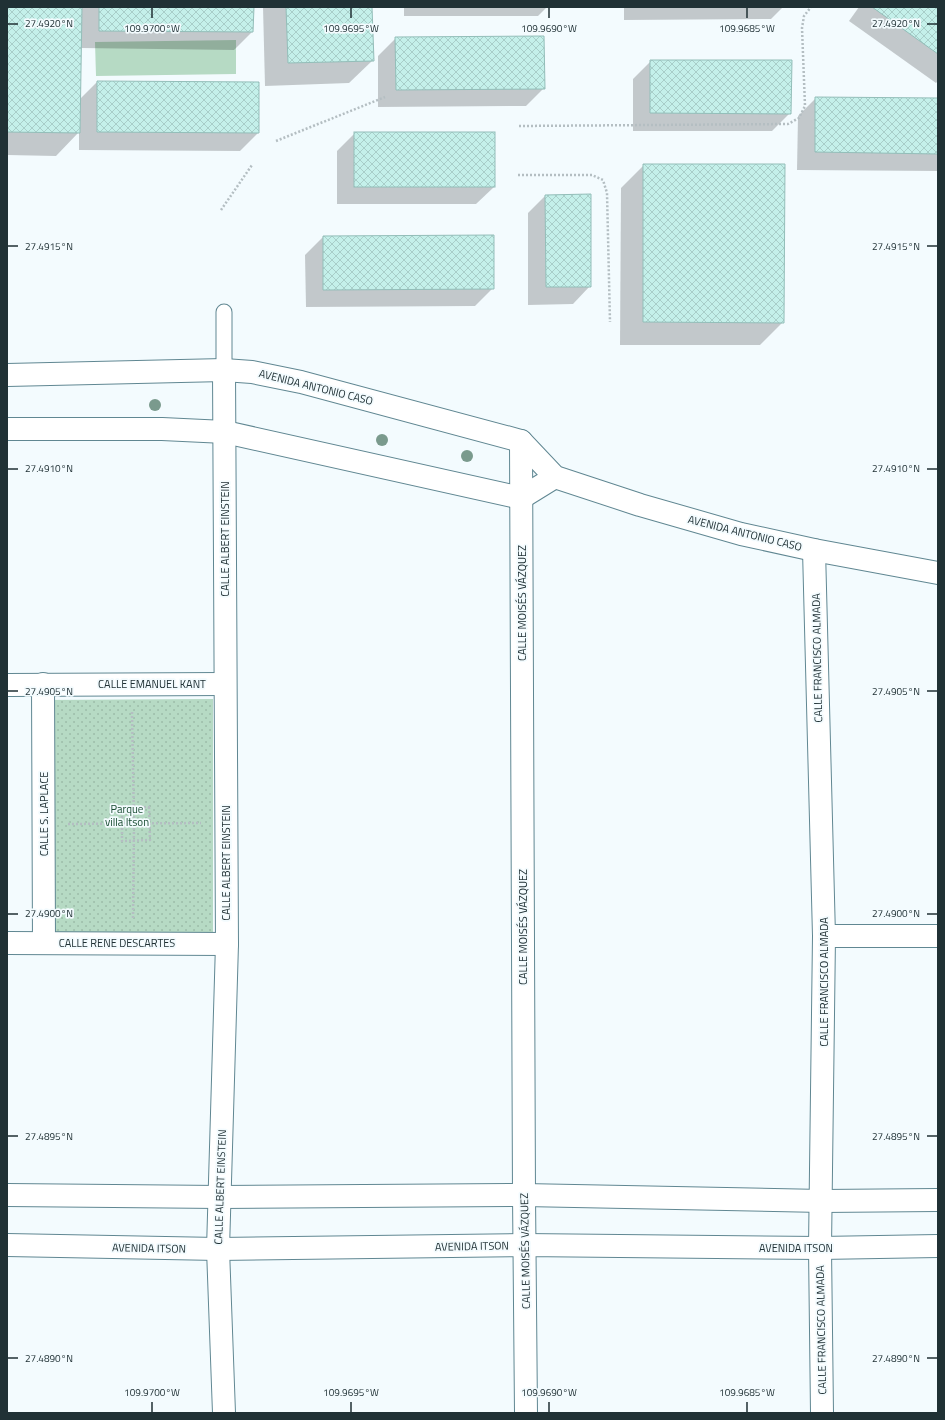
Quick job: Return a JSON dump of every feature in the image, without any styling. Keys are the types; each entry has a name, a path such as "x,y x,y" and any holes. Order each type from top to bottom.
{"street":[{"name":"AVENIDA ANTONIO CASO","path":"7,375 224,370 252,372 301,382 521,441 555,477 640,505 741,534 814,550 938,573"},
{"name":"CALLE ALBERT EINSTEIN","path":"224,370 227,944 218,1250 224,1413"},
{"path":"7,429 162,429 225,432 521,498 555,477"},
{"name":"CALLE MOISÉS VÁZQUEZ","path":"521,441 526,1413"},
{"name":"CALLE FRANCISCO ALMADA","path":"814,550 824,936 822,1200 820,1248 822,1413"},
{"name":"CALLE S. LAPLACE","path":"43,684 44,943"},
{"name":"CALLE EMANUEL KANT","path":"7,685 225,684"},
{"path":"824,936 938,936"},
{"name":"CALLE RENE DESCARTES","path":"7,943 227,944"},
{"path":"7,1195 220,1197 524,1195 822,1200 938,1200"},
{"name":"AVENIDA ITSON","path":"7,1245 218,1250 524,1245 820,1248 938,1246"}],"lane":[{"name":"CALLE ALBERT EINSTEIN","path":"224,312 224,370"}],"path":[{"path":"519,126 788,124 799,118 804,106 802,28 804,16 811,7"},
{"path":"276,141 385,97"},
{"path":"221,210 252,165"},
{"path":"518,175 592,175 603,180 607,193 610,322"},
{"path":"133,919 134,808 132,712 140,712"},
{"path":"149,807 150,840 122,841 122,824 122,808 149,807"},
{"path":"62,824 205,823"}],"green space":[{"path":"236,40 236,74 96,76 95,42"},
{"name":"Parque villa Itson","path":"213,699 213,932 41,932 40,700"}],"building":[{"path":"7,7 82,7 80,133 7,132"},
{"path":"99,7 254,7 253,32 99,31"},
{"path":"286,7 372,7 374,61 288,63"},
{"path":"872,7 938,7 938,54"},
{"path":"544,36 545,89 396,90 395,37"},
{"path":"650,60 792,60 791,114 650,113"},
{"path":"97,81 259,82 259,133 97,132"},
{"path":"815,97 938,98 938,154 815,152"},
{"path":"354,132 495,132 495,187 354,187"},
{"path":"643,164 785,164 784,323 643,322"},
{"path":"591,194 591,287 546,287 545,195"},
{"path":"494,235 494,289 323,290 323,236"}]}
